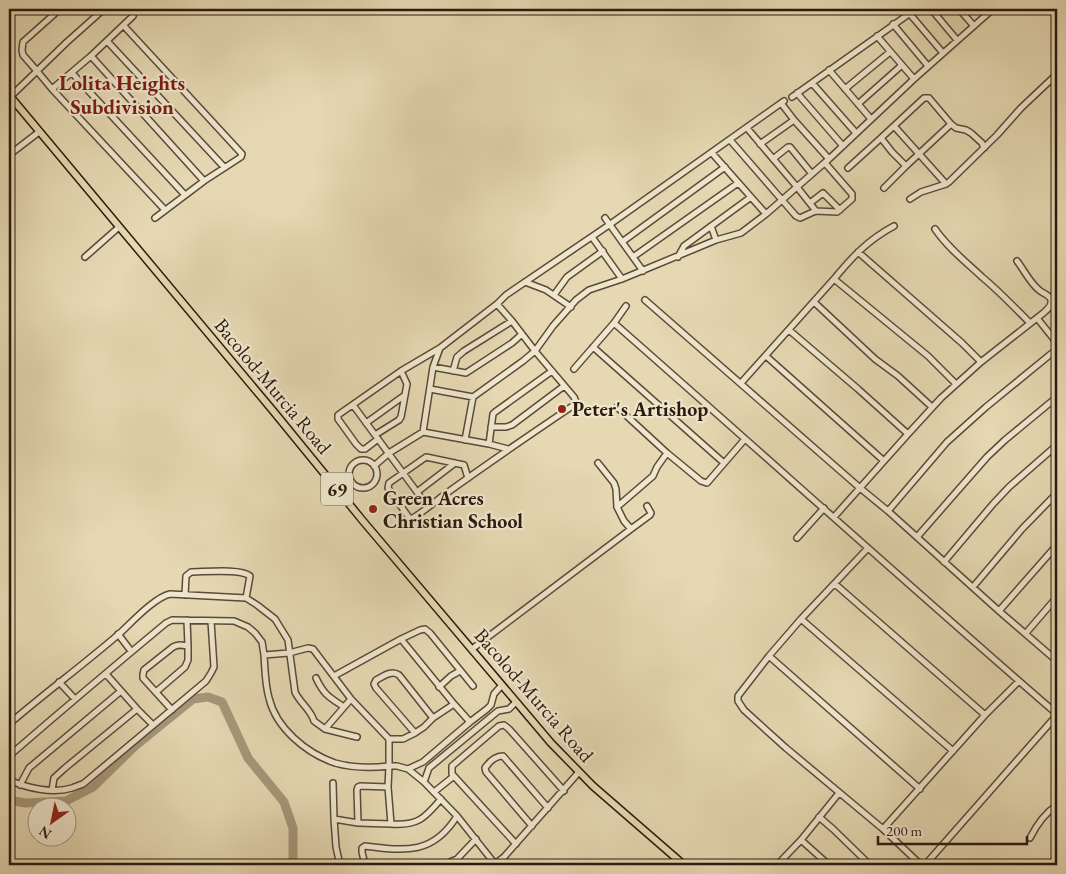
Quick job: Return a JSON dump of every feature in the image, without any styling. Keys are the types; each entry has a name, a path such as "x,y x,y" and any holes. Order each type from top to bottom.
{"main road":[{"name":"Bacolod-Murcia Road","path":"9,96 338,491 558,750 579,772 684,865"}],"street":[{"path":"60,9 23,42 23,55 164,210"},
{"path":"9,96 104,9"},
{"path":"843,146 794,95 916,9"},
{"path":"931,9 957,40"},
{"path":"959,9 974,26"},
{"path":"465,440 473,397 535,351 553,326 576,300 589,290 741,232 766,214 827,161 943,52 992,9"},
{"path":"909,13 943,52"},
{"path":"52,89 91,56 133,16"},
{"path":"893,24 928,66"},
{"path":"124,26 242,153 241,157 204,181 155,218"},
{"path":"877,36 914,79"},
{"path":"107,41 224,167"},
{"path":"845,89 890,52"},
{"path":"91,56 204,181"},
{"path":"858,104 902,65"},
{"path":"829,70 871,119"},
{"path":"72,73 185,195"},
{"path":"910,199 921,192 946,184 1057,74"},
{"path":"812,83 856,133"},
{"path":"848,168 918,102 927,97 951,124 956,128 971,133 984,148"},
{"path":"401,371 406,384 403,413 399,420 365,449 361,449 338,416 340,414 401,371 440,348 506,295 592,237 783,102 794,120 852,194 852,199 835,213 816,211 798,218 730,140"},
{"path":"760,144 794,120"},
{"path":"884,188 951,124"},
{"path":"894,126 946,184"},
{"path":"747,128 816,211"},
{"path":"9,155 39,132"},
{"path":"881,138 906,166"},
{"path":"773,159 790,147 812,174"},
{"path":"712,153 766,214"},
{"path":"622,242 725,167"},
{"path":"633,257 738,183"},
{"path":"810,203 823,193 840,210"},
{"path":"678,257 684,246 751,197"},
{"path":"604,218 643,271"},
{"path":"711,226 716,240"},
{"path":"741,384 858,252 874,238 894,226"},
{"path":"85,257 119,227"},
{"path":"935,230 955,252 1006,298 1030,323"},
{"path":"592,237 622,279"},
{"path":"554,295 567,277 603,251"},
{"path":"858,252 981,362"},
{"path":"834,517 932,407 981,362 1051,305 1051,300 1048,296 1038,290 1017,261"},
{"path":"834,279 928,356 956,384"},
{"path":"525,282 546,290 571,307"},
{"path":"645,300 1057,661"},
{"path":"814,302 875,359 898,376 932,407"},
{"path":"468,478 464,465 426,457 390,483 388,488 407,515 412,519 415,518 508,449 574,405 576,400 497,304"},
{"path":"574,369 626,306"},
{"path":"1037,318 1057,343"},
{"path":"453,371 457,357 464,351 512,321"},
{"path":"614,322 1057,714 926,865"},
{"path":"789,330 908,434"},
{"path":"433,367 466,373 512,343 522,334"},
{"path":"593,347 724,463"},
{"path":"423,432 433,367 440,348"},
{"path":"888,511 947,442 1057,348"},
{"path":"766,356 884,461"},
{"path":"489,444 494,412 552,371"},
{"path":"491,427 512,425 564,386"},
{"path":"430,389 473,397"},
{"path":"366,423 405,396"},
{"path":"917,537 987,457 1057,397"},
{"path":"353,405 428,507"},
{"path":"617,407 667,453 706,483 745,439"},
{"path":"374,466 423,432 508,449"},
{"path":"944,562 1009,487 1057,445"},
{"path":"617,508 653,476 667,453"},
{"path":"362,460 374,466 377,471 377,478 369,487 362,488 352,482 350,471 356,462 362,460"},
{"path":"417,492 455,463"},
{"path":"598,463 615,486 617,508 631,529"},
{"path":"338,491 352,482"},
{"path":"973,587 1022,529 1057,493"},
{"path":"472,649 650,515 652,513 647,506"},
{"path":"797,538 824,508"},
{"path":"999,611 1057,545"},
{"path":"868,548 769,656 738,696 738,701 744,710 883,829 921,865"},
{"path":"185,595 186,576 191,572 229,571 243,572 250,576 246,598"},
{"path":"835,584 985,714"},
{"path":"9,724 155,601 164,595 170,594 246,598 257,605 275,619 288,640 295,692 312,714 314,721 326,729 357,737"},
{"path":"1026,633 1057,597"},
{"path":"802,619 953,751"},
{"path":"9,756 166,623 172,620 234,621 248,627 262,642 269,698 286,730 301,744 335,762 372,768 397,766 408,769 458,816 495,865 516,844 579,772"},
{"path":"156,692 185,667 188,660 187,620"},
{"path":"9,780 20,785 52,790 71,788 83,784 206,681 214,667 210,621"},
{"path":"334,676 400,639 425,629 474,686"},
{"path":"118,634 132,651"},
{"path":"400,639 470,722"},
{"path":"172,710 143,678 143,674 144,670 173,647 177,645 188,646"},
{"path":"264,656 312,648 351,699 389,739 388,787 391,824"},
{"path":"769,656 920,789"},
{"path":"440,687 451,676 460,671"},
{"path":"415,733 376,688 374,684 376,680 390,672 395,672 434,718"},
{"path":"106,674 153,725"},
{"path":"316,678 322,690 344,707"},
{"path":"883,829 985,714 1019,681"},
{"path":"59,682 75,699"},
{"path":"408,769 423,762 489,707 494,694 502,685"},
{"path":"20,785 29,768 122,691"},
{"path":"326,729 351,699"},
{"path":"424,782 429,768 498,711 509,708 516,702"},
{"path":"389,739 403,739 415,733 454,704"},
{"path":"52,790 54,778 137,709"},
{"path":"478,716 484,723"},
{"path":"516,844 454,776 452,766 499,726 504,725 564,790"},
{"path":"450,740 455,746"},
{"path":"532,826 486,772 485,768 487,765 493,759 503,756 548,808"},
{"path":"423,762 429,768"},
{"path":"434,792 454,776"},
{"path":"333,782 336,847 340,865"},
{"path":"358,823 358,787 388,787"},
{"path":"780,864 839,793"},
{"path":"334,820 358,823 410,824 421,820 441,799"},
{"path":"1030,838 1041,820 1057,804"},
{"path":"365,865 362,848 365,846 421,848 450,828 458,816"},
{"path":"818,818 833,829 870,865"},
{"path":"443,865 456,859 476,839"},
{"path":"800,840 829,865"}],"waterway":[{"path":"9,800 25,803 66,801 93,787 135,746 193,699 208,697 222,702 248,758 284,802 293,828 293,865"}],"place":[{"name":"Peter's Artishop","path":"562,409"},
{"name":"Green Acres Christian School","path":"373,509"}],"district":[{"name":"Lolita Heights Subdivision","path":"122,95"}]}
